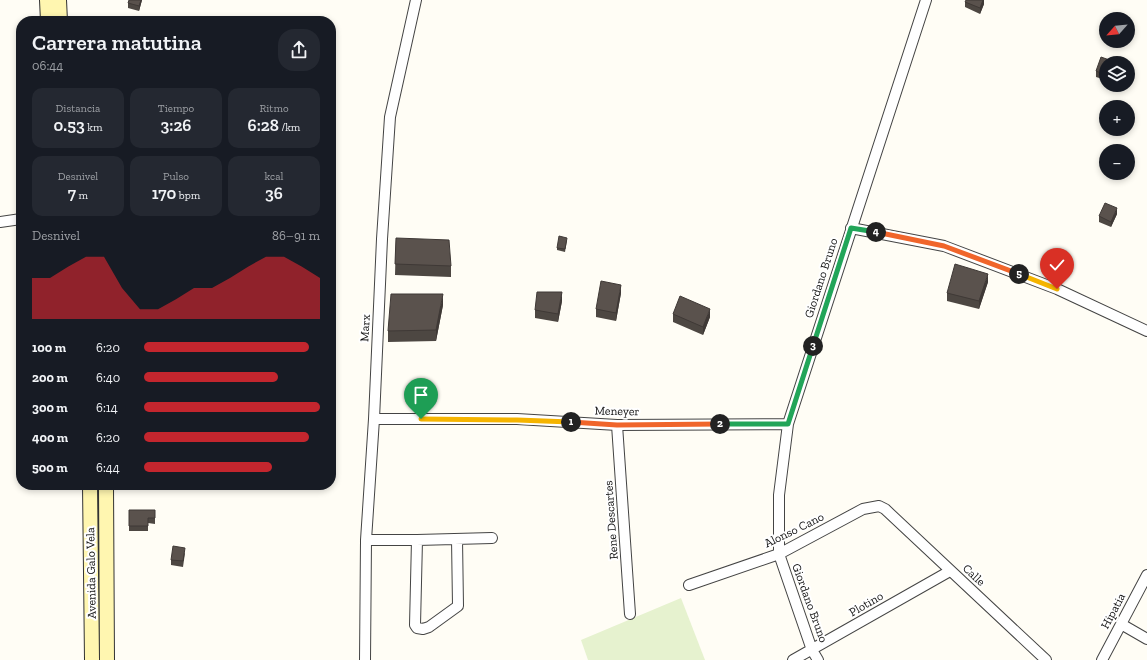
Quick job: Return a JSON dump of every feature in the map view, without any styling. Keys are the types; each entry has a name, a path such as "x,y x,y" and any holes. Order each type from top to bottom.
{"main road":[{"path":"47,0 48,16"},
{"path":"59,0 60,16"},
{"name":"Avenida Galo Vela","path":"90,490 92,660"},
{"name":"Avenida Galo Vela","path":"106,490 107,660"},
{"path":"90,575 107,576"}],"street":[{"name":"Marx","path":"365,660 366,540 390,116 416,0"},
{"name":"Giordano Bruno","path":"818,660 812,650 779,554 779,495 788,424 926,0"},
{"path":"0,222 16,220"},
{"path":"851,228 944,246 1057,289 1147,330"},
{"name":"Meneyer","path":"374,419 517,420 617,425 788,424"},
{"name":"Rene Descartes","path":"617,425 630,614"},
{"name":"Alonso Cano","path":"689,585 779,554 863,509 879,506 885,509"},
{"name":"Calle","path":"885,509 1046,660"},
{"path":"366,540 492,538"},
{"path":"417,540 415,625 417,628 423,629 429,627 458,606 457,539"},
{"name":"Plotino","path":"793,660 950,571"},
{"name":"Hipatia","path":"1102,660 1147,575"},
{"path":"1121,624 1147,639"}],"green space":[{"path":"681,598 705,660 588,660 581,640"}],"building":[{"path":"129,0 141,0 139,6 128,3"},
{"path":"966,0 983,0 980,8 965,2"},
{"path":"1099,63 1099,72 1096,71"},
{"path":"1105,203 1117,208 1111,222 1099,216"},
{"path":"559,236 567,238 565,249 557,248"},
{"path":"396,238 449,240 451,266 395,264"},
{"path":"955,264 988,274 979,301 947,293"},
{"path":"601,281 621,285 616,313 596,309"},
{"path":"537,292 562,292 558,314 535,310"},
{"path":"391,294 443,294 436,330 388,331"},
{"path":"680,296 710,309 703,327 673,314"},
{"path":"129,510 155,510 155,518 148,518 148,526 129,526"},
{"path":"173,546 185,548 183,561 171,560"}],"route":[{"path":"421,419 517,420 617,425 788,424 851,228 944,246 1057,289"}]}
